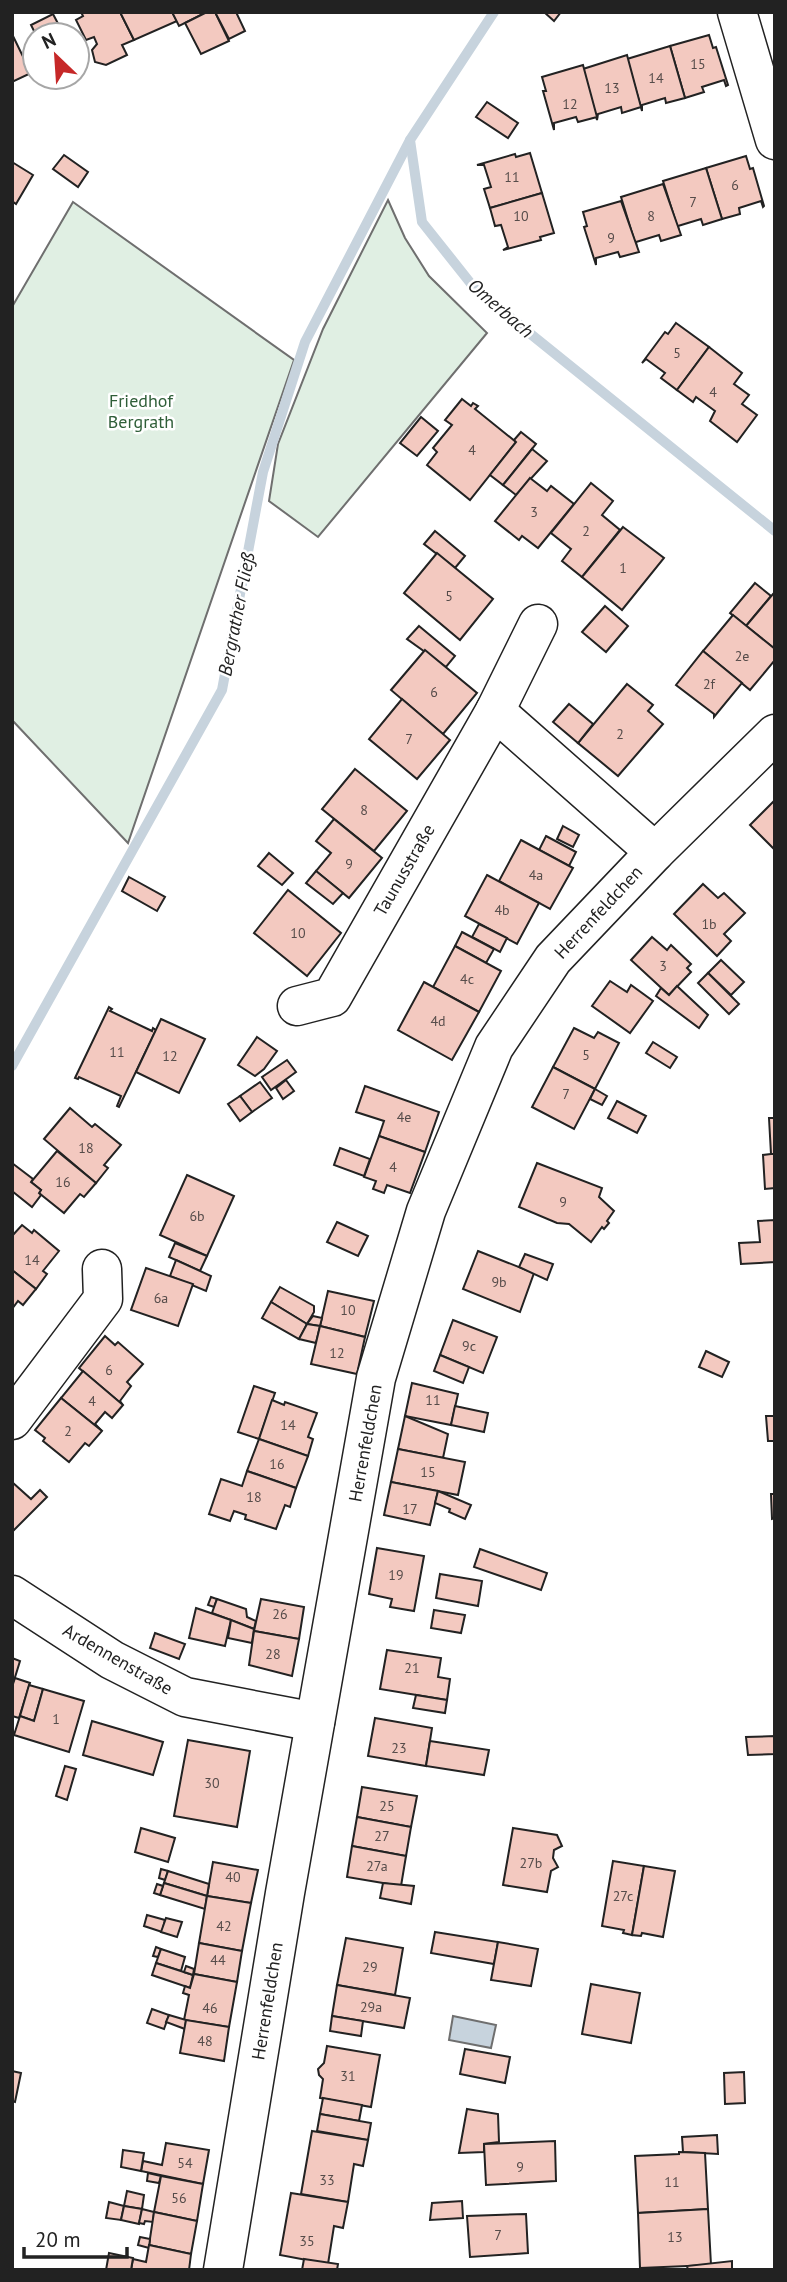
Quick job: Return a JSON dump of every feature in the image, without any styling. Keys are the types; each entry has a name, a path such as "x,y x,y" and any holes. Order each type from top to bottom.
{"street":[{"path":"737,12 775,140"},
{"name":"Taunusstraße","path":"297,1006 332,997 495,711 538,624"},
{"path":"495,711 655,852"},
{"name":"Herrenfeldchen","path":"223,2270 376,1378 426,1211 494,1047 553,959 655,852 775,734"},
{"path":"12,1420 103,1299 102,1269"},
{"name":"Ardennenstraße","path":"12,1594 112,1660 185,1697 315,1722"}],"green space":[{"path":"388,200 405,238 429,276 487,333 318,537 269,501 278,444 323,329"},
{"name":"Friedhof Bergrath","path":"73,202 294,360 128,843 12,720 12,307"}],"shaded area":[{"path":"453,2016 496,2025 491,2048 449,2040"}],"building":[{"path":"81,12 120,12 134,40 122,45 127,55 106,65 95,62 92,50 97,44 94,37 91,38 91,21 76,20 83,16"},
{"path":"120,12 172,12 177,21 134,40"},
{"path":"172,12 207,12 179,26"},
{"path":"207,12 215,12 229,41 201,54 185,23"},
{"path":"215,12 236,12 245,31 229,39"},
{"path":"544,12 561,12 554,21"},
{"path":"53,14 57,21 39,21"},
{"path":"12,34 21,52 21,78 12,82"},
{"path":"709,35 713,48 716,47 728,85 726,86 724,80 702,87 704,92 685,98 670,46"},
{"path":"670,46 685,98 666,103 665,98 642,105 642,111 627,59"},
{"path":"627,55 641,107 622,113 621,107 598,114 597,120 583,69"},
{"path":"583,65 597,117 578,122 576,117 554,123 554,130 543,91 546,91 542,77"},
{"path":"487,102 518,123 508,138 476,117"},
{"path":"530,153 542,193 490,208 484,189 491,187 484,165 477,165 515,154 516,157"},
{"path":"64,155 88,172 78,187 53,169"},
{"path":"746,156 750,169 753,168 764,206 761,201 739,208 740,214 722,219 706,168"},
{"path":"12,162 33,175 16,204 12,201"},
{"path":"706,168 722,219 703,225 701,219 678,226 679,232 663,181"},
{"path":"663,184 681,235 661,241 659,235 636,242 637,249 621,197"},
{"path":"542,193 554,233 540,237 541,240 503,250 508,247 501,225 495,226 490,208"},
{"path":"621,201 639,252 620,257 618,252 596,258 596,265 584,227 587,226 583,212"},
{"path":"676,323 709,347 677,390 661,378 665,373 646,359 642,363 665,332 668,334"},
{"path":"709,347 742,373 734,384 749,395 742,404 757,415 737,442 710,421 715,411 696,397 693,402 677,390"},
{"path":"462,399 471,406 473,403 478,406 475,409 516,442 470,500 427,465 437,452 433,448 452,425 445,420"},
{"path":"421,417 438,431 417,456 400,443"},
{"path":"521,432 536,444 503,485 490,475"},
{"path":"532,449 547,461 516,495 503,485"},
{"path":"530,478 547,491 551,486 574,504 538,548 522,536 519,540 495,521"},
{"path":"591,483 613,501 602,515 620,530 582,577 562,561 571,549 551,533"},
{"path":"623,527 664,558 622,610 582,577"},
{"path":"435,531 465,556 455,568 424,544"},
{"path":"437,553 493,599 460,640 404,593"},
{"path":"755,583 771,596 746,626 730,613"},
{"path":"773,594 775,595 775,649 746,626"},
{"path":"605,606 628,626 606,652 582,632"},
{"path":"733,615 775,649 775,660 750,690 703,651"},
{"path":"419,626 455,656 446,667 407,639"},
{"path":"425,650 477,693 443,734 391,690"},
{"path":"703,651 742,683 714,717 714,714 676,685"},
{"path":"627,684 653,705 648,711 663,724 618,776 578,743"},
{"path":"402,699 450,740 417,779 369,739"},
{"path":"569,704 593,724 578,743 553,722"},
{"path":"355,769 407,811 374,851 322,809"},
{"path":"775,800 775,850 750,825"},
{"path":"334,819 382,858 349,898 316,871 331,853 316,841"},
{"path":"563,826 579,835 573,847 557,839"},
{"path":"546,836 576,852 569,866 539,850"},
{"path":"521,840 573,868 550,909 499,881"},
{"path":"269,853 293,873 282,885 258,866"},
{"path":"316,871 343,893 333,904 306,883"},
{"path":"487,875 539,903 517,944 465,916"},
{"path":"129,877 165,897 157,911 122,891"},
{"path":"703,884 718,898 724,893 745,913 724,934 731,941 717,956 674,914"},
{"path":"288,890 341,933 307,976 254,933"},
{"path":"479,924 507,938 500,952 472,937"},
{"path":"462,932 494,949 486,963 455,946"},
{"path":"652,937 667,950 671,945 691,964 687,968 691,972 669,995 631,960"},
{"path":"455,946 501,971 479,1012 433,987"},
{"path":"721,960 744,982 731,995 708,973"},
{"path":"708,973 739,1004 729,1014 698,983"},
{"path":"610,981 627,992 631,985 653,1001 630,1033 592,1006"},
{"path":"424,982 479,1012 452,1060 398,1030"},
{"path":"677,986 708,1015 699,1028 656,996 661,988 669,995"},
{"path":"109,1007 112,1009 110,1011 152,1031 153,1028 156,1030 119,1107 117,1106 121,1096 79,1077 75,1078"},
{"path":"161,1019 205,1039 179,1093 136,1072"},
{"path":"574,1028 594,1038 598,1032 619,1043 595,1089 553,1067"},
{"path":"257,1037 277,1051 264,1069 255,1076 238,1065"},
{"path":"653,1042 677,1057 670,1068 646,1053"},
{"path":"287,1060 296,1072 271,1090 262,1077"},
{"path":"553,1067 595,1089 574,1129 532,1107"},
{"path":"286,1080 294,1091 283,1099 276,1088"},
{"path":"260,1082 272,1098 252,1112 240,1096"},
{"path":"365,1086 439,1112 425,1152 379,1136 384,1121 356,1112"},
{"path":"595,1089 607,1096 602,1105 590,1099"},
{"path":"240,1096 252,1112 240,1121 228,1104"},
{"path":"617,1101 646,1116 637,1133 608,1118"},
{"path":"70,1108 92,1127 95,1124 121,1145 104,1165 108,1168 96,1183 44,1139"},
{"path":"769,1118 775,1118 775,1154 771,1154"},
{"path":"379,1136 425,1152 410,1193 387,1185 384,1193 373,1189 376,1181 364,1177"},
{"path":"340,1148 370,1159 364,1176 334,1165"},
{"path":"57,1151 96,1183 84,1197 80,1194 64,1213 39,1193 41,1190 31,1182"},
{"path":"775,1154 775,1188 765,1189 763,1155"},
{"path":"12,1163 33,1179 31,1182 41,1190 41,1195 32,1207 12,1191"},
{"path":"537,1163 602,1188 599,1197 614,1211 607,1221 609,1223 604,1229 602,1227 591,1242 569,1224 557,1223 519,1207"},
{"path":"187,1175 234,1196 207,1256 160,1235"},
{"path":"775,1220 775,1262 741,1264 739,1243 760,1242 758,1221"},
{"path":"337,1222 368,1236 358,1256 327,1242"},
{"path":"22,1225 32,1233 34,1230 59,1251 43,1271 47,1274 36,1289 12,1270 12,1236"},
{"path":"175,1243 207,1256 200,1271 169,1257"},
{"path":"478,1251 534,1273 520,1312 463,1289"},
{"path":"525,1254 553,1264 547,1280 519,1267"},
{"path":"176,1260 211,1276 206,1291 170,1276"},
{"path":"146,1268 193,1284 178,1326 131,1310"},
{"path":"12,1270 36,1289 23,1305 18,1301 12,1309"},
{"path":"280,1287 314,1306 314,1312 307,1324 271,1302"},
{"path":"328,1291 374,1301 365,1337 320,1326"},
{"path":"271,1302 307,1324 299,1339 262,1318"},
{"path":"313,1316 322,1318 320,1326 307,1324"},
{"path":"453,1320 497,1337 483,1373 440,1355"},
{"path":"307,1324 320,1326 316,1343 299,1339"},
{"path":"320,1326 365,1337 357,1374 311,1364"},
{"path":"105,1336 115,1345 118,1342 143,1364 127,1382 131,1386 120,1401 123,1405 79,1368"},
{"path":"706,1351 729,1362 722,1377 699,1367"},
{"path":"440,1355 469,1367 463,1383 434,1371"},
{"path":"83,1371 123,1405 112,1418 105,1412 95,1424 102,1431 61,1398"},
{"path":"412,1383 458,1394 451,1425 405,1416"},
{"path":"254,1386 275,1393 259,1439 238,1432"},
{"path":"61,1398 102,1431 89,1446 85,1443 69,1462 43,1441 45,1438 35,1430"},
{"path":"272,1400 317,1413 308,1437 313,1439 308,1456 259,1439"},
{"path":"455,1406 488,1413 484,1432 451,1425"},
{"path":"405,1416 448,1434 443,1458 398,1449"},
{"path":"766,1416 775,1416 775,1441 768,1441"},
{"path":"259,1439 308,1456 296,1488 247,1471"},
{"path":"398,1449 465,1462 458,1495 391,1482"},
{"path":"247,1471 296,1488 290,1507 285,1505 276,1529 245,1519 246,1515 234,1511 230,1521 209,1514 221,1479 242,1486"},
{"path":"12,1482 31,1499 40,1490 47,1497 12,1532"},
{"path":"391,1482 438,1491 430,1525 384,1515"},
{"path":"438,1491 471,1505 465,1519 435,1503"},
{"path":"771,1494 775,1494 775,1518 772,1519"},
{"path":"377,1548 424,1556 414,1611 390,1607 392,1599 369,1594"},
{"path":"480,1549 547,1573 541,1590 474,1567"},
{"path":"440,1574 482,1581 478,1606 436,1598"},
{"path":"211,1597 217,1599 214,1607 208,1605"},
{"path":"217,1599 246,1609 247,1617 256,1621 254,1629 212,1613"},
{"path":"261,1599 304,1607 299,1639 254,1631"},
{"path":"196,1608 231,1620 225,1646 189,1638"},
{"path":"434,1610 465,1615 461,1633 431,1628"},
{"path":"231,1620 254,1629 252,1643 228,1638"},
{"path":"254,1631 299,1639 292,1676 249,1665"},
{"path":"155,1633 185,1644 179,1659 150,1648"},
{"path":"387,1650 441,1658 438,1677 450,1679 447,1700 380,1689"},
{"path":"12,1658 20,1661 12,1687"},
{"path":"15,1678 30,1683 19,1718 12,1716 12,1687"},
{"path":"29,1685 43,1689 34,1721 20,1716"},
{"path":"43,1689 84,1701 69,1752 14,1735 20,1716 34,1721"},
{"path":"416,1695 447,1700 445,1713 413,1708"},
{"path":"375,1718 432,1728 426,1766 368,1756"},
{"path":"92,1721 163,1742 153,1775 83,1755"},
{"path":"775,1736 775,1754 748,1755 746,1737"},
{"path":"188,1740 250,1751 237,1827 174,1816"},
{"path":"430,1741 489,1750 484,1775 426,1766"},
{"path":"65,1766 76,1769 67,1800 56,1796"},
{"path":"362,1787 417,1796 411,1827 357,1817"},
{"path":"357,1817 411,1827 406,1856 352,1846"},
{"path":"141,1828 175,1838 168,1862 135,1852"},
{"path":"513,1828 557,1835 562,1846 554,1850 553,1858 558,1867 551,1871 547,1892 503,1885"},
{"path":"352,1846 406,1856 401,1886 347,1877"},
{"path":"613,1861 644,1866 632,1935 623,1933 624,1930 602,1926"},
{"path":"213,1862 258,1870 251,1903 207,1896"},
{"path":"644,1866 675,1871 663,1937 642,1933 641,1936 632,1935"},
{"path":"161,1869 168,1871 165,1880 159,1878"},
{"path":"168,1871 209,1884 207,1896 164,1883"},
{"path":"164,1883 207,1896 205,1909 160,1895"},
{"path":"383,1883 414,1886 411,1904 380,1898"},
{"path":"157,1884 163,1886 160,1895 154,1893"},
{"path":"207,1896 251,1903 242,1951 199,1943"},
{"path":"147,1915 165,1920 162,1932 144,1926"},
{"path":"166,1918 182,1922 177,1937 161,1932"},
{"path":"435,1932 498,1942 494,1964 431,1953"},
{"path":"346,1938 403,1948 395,1995 337,1985"},
{"path":"498,1942 538,1949 531,1986 491,1980"},
{"path":"199,1943 242,1951 237,1982 194,1974"},
{"path":"156,1947 161,1949 158,1957 153,1956"},
{"path":"161,1949 185,1957 181,1971 156,1963"},
{"path":"156,1963 193,1975 190,1988 152,1975"},
{"path":"186,1966 194,1969 193,1975 184,1972"},
{"path":"194,1974 237,1982 229,2027 184,2020 189,1995 183,1993 185,1986 190,1988"},
{"path":"591,1984 640,1993 631,2043 582,2034"},
{"path":"337,1985 410,1998 404,2028 332,2016"},
{"path":"152,2009 169,2015 164,2029 147,2023"},
{"path":"169,2015 186,2020 185,2029 166,2022"},
{"path":"332,2016 363,2021 361,2036 330,2031"},
{"path":"186,2020 229,2027 224,2061 180,2053"},
{"path":"327,2046 380,2055 371,2107 320,2098 323,2079 318,2069 324,2063"},
{"path":"465,2049 510,2057 505,2083 460,2074"},
{"path":"12,2071 21,2073 15,2102 12,2101"},
{"path":"744,2072 745,2103 725,2104 724,2073"},
{"path":"323,2098 362,2105 359,2121 320,2114"},
{"path":"467,2109 498,2114 499,2142 484,2144 484,2152 459,2153"},
{"path":"320,2114 371,2123 368,2140 317,2131"},
{"path":"312,2131 368,2140 363,2166 354,2164 348,2202 301,2194"},
{"path":"717,2135 718,2154 683,2152 682,2137"},
{"path":"555,2141 556,2181 486,2185 484,2144"},
{"path":"166,2143 209,2150 203,2184 141,2171 143,2161 162,2165"},
{"path":"123,2150 144,2153 141,2171 121,2167"},
{"path":"679,2152 705,2153 708,2209 638,2213 635,2156"},
{"path":"148,2173 161,2176 159,2183 147,2181"},
{"path":"161,2176 203,2184 197,2221 154,2212"},
{"path":"127,2191 144,2195 142,2209 124,2206"},
{"path":"291,2193 348,2202 343,2228 334,2226 328,2264 280,2255"},
{"path":"462,2201 463,2218 430,2220 432,2203"},
{"path":"109,2202 124,2206 121,2220 106,2218"},
{"path":"124,2206 142,2209 139,2224 121,2220"},
{"path":"142,2209 154,2212 153,2222 139,2223"},
{"path":"708,2209 711,2265 640,2268 638,2213"},
{"path":"154,2212 197,2221 191,2254 149,2245"},
{"path":"526,2214 528,2253 470,2257 467,2216"},
{"path":"140,2237 150,2239 149,2248 138,2245"},
{"path":"149,2245 191,2254 189,2270 131,2270 133,2259 146,2262"},
{"path":"109,2253 133,2258 131,2270 106,2270"},
{"path":"304,2259 338,2264 337,2270 302,2270"},
{"path":"732,2261 732,2270 688,2270 687,2266"}],"waterway":[{"name":"Omerbach","path":"494,12 410,140 422,222 476,290 775,531"},
{"name":"Bergrather Fließ","path":"12,1066 222,690 263,472 305,342 410,140"}]}
